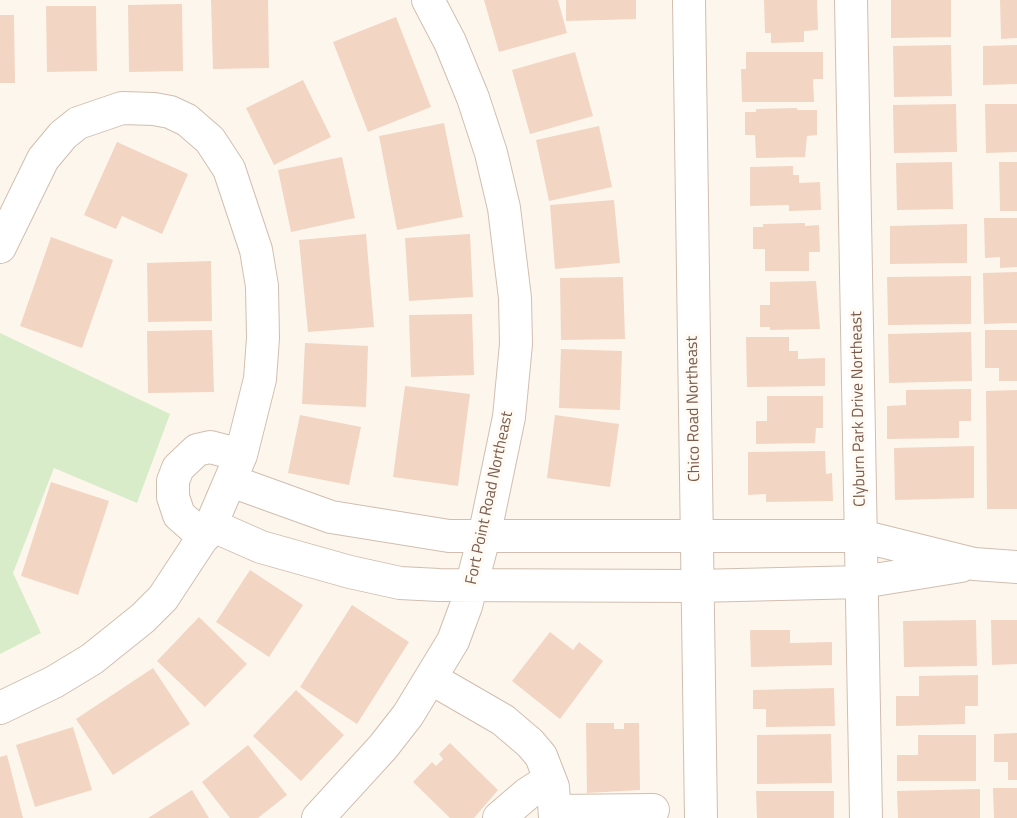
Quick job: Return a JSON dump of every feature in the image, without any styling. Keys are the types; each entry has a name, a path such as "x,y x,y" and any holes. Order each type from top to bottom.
{"street":[{"name":"Fort Point Road Northeast","path":"318,818 383,747 432,679 453,641 484,537 504,450 514,380 515,298 511,253 491,153 450,42 428,0"},
{"name":"Chico Road Northeast","path":"689,0 701,818"},
{"name":"Clyburn Park Drive Northeast","path":"851,0 866,818"},
{"path":"0,247 8,207 43,159 63,135 78,123 108,111 154,109 188,120 210,140 229,169 253,238 262,286 263,338 260,379 236,468 207,531 163,598 143,618 92,659 54,682 0,708"},
{"path":"974,564 862,582 698,586 471,586 400,583 350,572 207,531 179,514 173,497 173,481 178,468 197,450 210,447 236,468 331,516 412,532 484,537 861,536 974,564 1017,567"},
{"path":"583,537 583,585"},
{"path":"432,679 516,730 541,756 550,779 555,815 653,810"},
{"path":"500,818 527,794 550,779"}],"green space":[{"path":"0,333 170,414 137,503 54,468 13,573 41,633 0,654"}],"building":[{"path":"211,0 268,0 269,68 213,69"},
{"path":"484,0 558,0 567,33 499,52"},
{"path":"566,0 636,0 636,19 566,21"},
{"path":"764,0 817,0 818,30 804,31 804,42 771,43 771,33 765,33"},
{"path":"891,0 951,0 951,37 891,38"},
{"path":"1000,0 1017,0 1017,38 1001,39"},
{"path":"182,4 183,71 129,72 128,5"},
{"path":"46,6 96,6 97,71 47,72"},
{"path":"0,15 14,15 15,83 0,83"},
{"path":"396,17 431,107 368,132 333,42"},
{"path":"951,45 952,96 894,97 893,46"},
{"path":"1017,45 1017,84 983,85 983,46"},
{"path":"575,52 593,116 530,134 512,70"},
{"path":"746,52 823,52 823,79 813,79 814,102 742,102 741,69 746,69"},
{"path":"303,80 331,137 274,165 246,108"},
{"path":"956,104 957,152 894,153 893,105"},
{"path":"985,104 1017,104 1017,152 986,153"},
{"path":"797,108 797,110 817,110 817,135 807,136 805,157 756,158 755,135 745,135 745,112 756,112 756,109"},
{"path":"444,123 463,217 397,230 379,136"},
{"path":"599,126 612,187 549,201 536,140"},
{"path":"117,142 188,174 162,234 122,216 116,229 84,215"},
{"path":"342,157 355,218 291,232 278,170"},
{"path":"952,162 953,209 897,210 896,163"},
{"path":"999,162 1017,162 1017,211 1000,211"},
{"path":"793,166 793,175 799,175 799,183 820,182 821,210 789,211 789,205 750,206 750,167"},
{"path":"614,200 620,263 555,269 550,205"},
{"path":"984,218 1017,218 1017,267 1000,268 1000,257 985,258"},
{"path":"805,223 805,226 819,225 820,252 809,252 809,271 765,271 765,249 753,249 753,227 763,227 763,224"},
{"path":"967,224 967,263 890,264 890,226"},
{"path":"366,234 374,327 308,332 299,240"},
{"path":"470,234 473,297 409,301 405,238"},
{"path":"51,237 113,260 82,348 20,326"},
{"path":"211,261 212,321 148,322 147,263"},
{"path":"1017,272 1017,323 984,324 983,273"},
{"path":"971,276 971,324 888,325 887,277"},
{"path":"623,277 625,339 561,340 560,278"},
{"path":"816,281 820,329 770,330 770,327 760,327 760,305 770,305 770,282"},
{"path":"472,314 474,375 411,377 409,315"},
{"path":"212,330 214,392 148,393 147,331"},
{"path":"985,330 1017,330 1017,381 999,381 999,368 985,368"},
{"path":"971,332 972,381 889,383 888,334"},
{"path":"746,337 789,337 789,351 798,351 798,359 825,358 825,386 747,387"},
{"path":"305,343 368,346 366,407 302,404"},
{"path":"561,349 622,351 620,410 559,408"},
{"path":"405,386 470,394 458,486 393,477"},
{"path":"971,389 971,421 959,421 959,438 887,439 887,406 906,405 906,390"},
{"path":"1017,390 1017,509 987,509 986,391"},
{"path":"767,396 823,396 823,428 816,428 815,443 756,444 756,421 767,421"},
{"path":"300,415 361,427 349,485 288,473"},
{"path":"555,415 619,424 610,487 547,478"},
{"path":"974,446 974,498 895,500 894,448"},
{"path":"825,451 826,474 832,473 833,501 766,502 766,494 748,495 748,452"},
{"path":"51,482 109,501 78,595 21,576"},
{"path":"250,570 303,605 269,657 216,622"},
{"path":"352,605 409,642 357,724 300,687"},
{"path":"199,617 247,664 205,707 157,661"},
{"path":"976,620 977,666 904,667 903,621"},
{"path":"991,620 1017,620 1017,664 992,665"},
{"path":"750,630 790,630 790,643 832,642 832,665 751,667"},
{"path":"550,632 573,650 579,642 603,661 560,719 512,681"},
{"path":"153,668 190,724 113,775 76,719"},
{"path":"978,675 978,706 965,706 965,724 896,726 896,696 919,696 919,676"},
{"path":"834,688 835,726 766,727 766,709 753,709 753,690"},
{"path":"296,690 344,735 301,781 253,736"},
{"path":"586,723 614,723 614,729 624,729 624,723 639,723 640,790 587,793"},
{"path":"73,727 92,790 35,807 16,745"},
{"path":"1017,733 1017,780 1008,780 1008,762 994,762 994,734"},
{"path":"831,734 832,783 757,784 757,735"},
{"path":"918,735 976,735 976,781 897,781 897,755 918,755"},
{"path":"450,743 498,790 474,818 450,818 413,782 432,762 436,766 443,759 439,754"},
{"path":"248,745 287,795 258,818 230,818 202,782"},
{"path":"7,755 23,818 0,818 0,757"},
{"path":"993,788 1017,788 1017,818 994,818"},
{"path":"980,789 980,818 898,818 897,791"},
{"path":"192,790 209,818 148,818"},
{"path":"756,791 834,791 834,818 757,818"}]}
